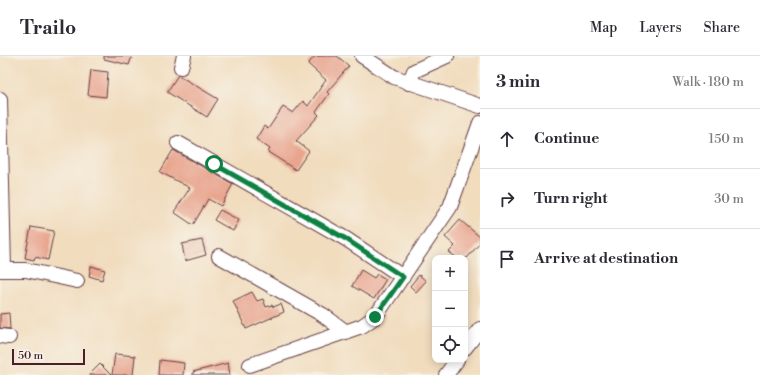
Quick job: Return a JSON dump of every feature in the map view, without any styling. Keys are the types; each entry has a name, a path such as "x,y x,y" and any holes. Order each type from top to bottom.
{"street":[{"path":"362,56 394,78 480,106"},
{"path":"409,83 414,71 447,56"},
{"path":"0,99 2,269 26,270 77,281"},
{"path":"250,365 362,326 375,317 450,208 480,124"},
{"path":"178,143 346,239 403,277"},
{"path":"219,256 323,315 346,332"},
{"path":"468,344 480,329"},
{"path":"446,375 455,363"}],"building":[{"path":"104,56 132,56 129,65 104,59"},
{"path":"315,56 337,56 349,66 327,92 329,94 316,112 319,115 296,141 309,151 296,170 268,152 270,149 256,139 264,126 268,129 283,107 293,113 303,101 308,106 326,80 308,64"},
{"path":"91,70 108,72 106,97 88,95"},
{"path":"178,75 218,99 207,117 167,92"},
{"path":"173,150 233,184 221,206 208,199 193,225 174,212 190,188 160,172"},
{"path":"220,210 239,220 233,231 214,220"},
{"path":"460,220 480,237 480,243 468,257 468,255 453,255 449,252 455,246 445,237"},
{"path":"31,227 54,231 48,260 35,257 34,260 25,258"},
{"path":"202,240 206,255 185,261 182,244"},
{"path":"91,266 105,270 102,280 89,276"},
{"path":"361,270 374,278 377,274 386,279 374,299 352,286"},
{"path":"419,275 426,281 416,292 410,286"},
{"path":"252,292 257,301 263,299 266,307 272,305 273,307 281,304 284,312 246,329 233,301"},
{"path":"9,313 10,329 0,328 0,314"},
{"path":"115,354 135,356 133,375 112,375"},
{"path":"160,360 184,363 183,375 159,375"},
{"path":"228,363 230,375 193,375 193,372"},
{"path":"100,364 111,375 89,375"}],"route":[{"path":"214,164 346,239 403,277 375,317"}]}
